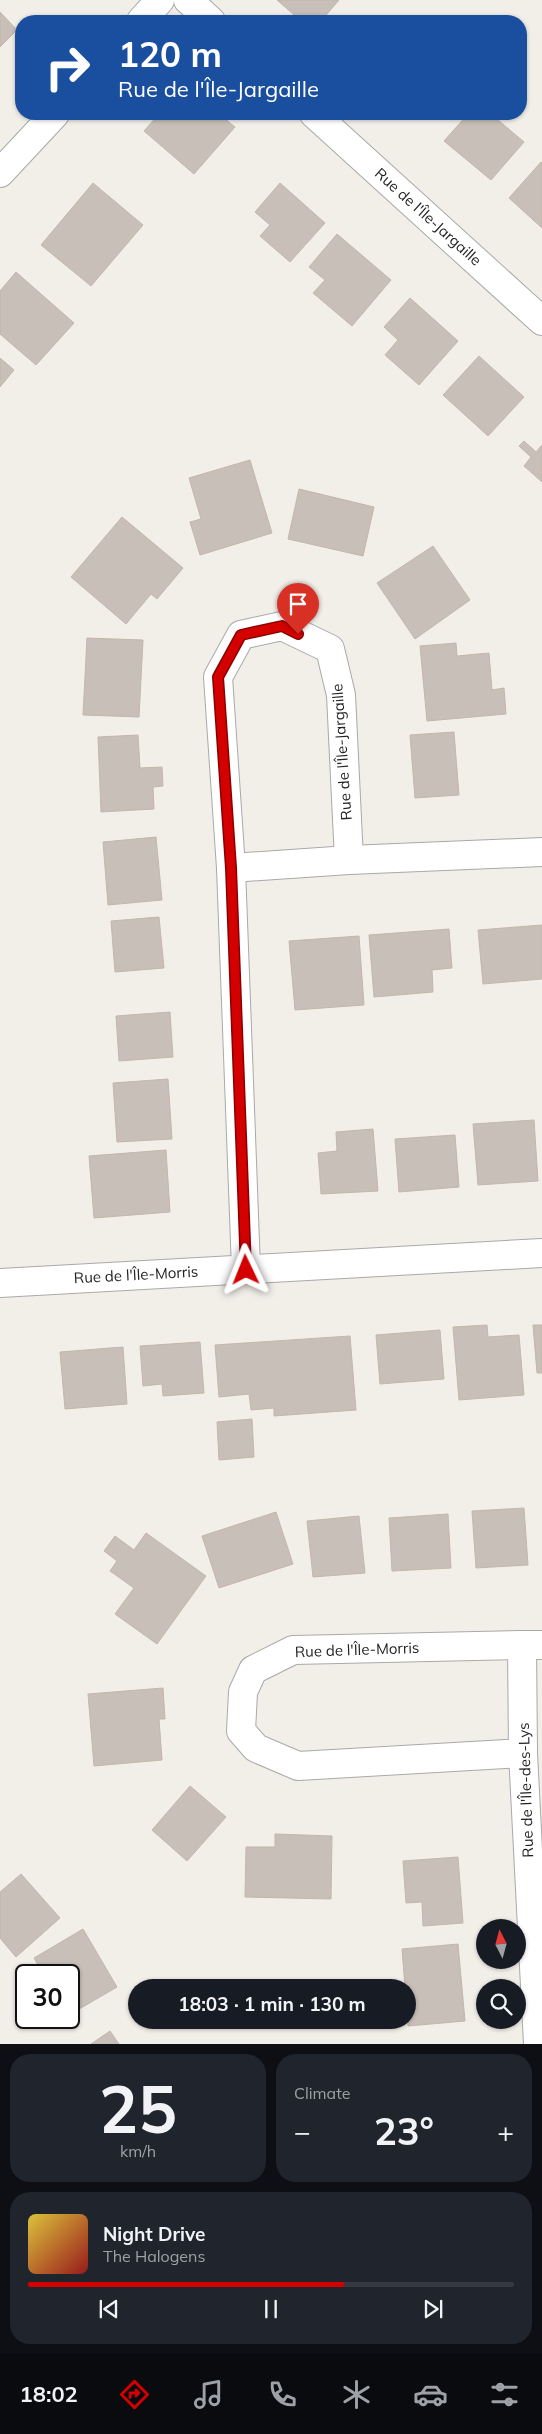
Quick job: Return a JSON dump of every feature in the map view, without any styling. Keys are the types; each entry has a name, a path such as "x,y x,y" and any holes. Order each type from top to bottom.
{"street":[{"path":"146,15 160,0"},
{"path":"188,0 204,15"},
{"path":"0,173 49,120"},
{"name":"Rue de l'Île-Jargaille","path":"321,120 542,321"},
{"name":"Rue de l'Île-Jargaille","path":"246,1270 231,868 218,677 241,635 282,626 330,649 341,694 349,860"},
{"path":"231,868 349,860 542,852"},
{"name":"Rue de l'Île-Morris","path":"0,1283 542,1253"},
{"name":"Rue de l'Île-Morris","path":"523,1752 298,1766 256,1748 241,1731 243,1692 253,1670 293,1650 532,1645"},
{"name":"Rue de l'Île-des-Lys","path":"532,1645 523,1752 538,2044"}],"building":[{"path":"277,0 339,0 326,15 294,15"},
{"path":"0,12 15,28 15,32 0,47"},
{"path":"154,120 226,120 235,127 194,174 144,131"},
{"path":"463,120 498,120 524,142 491,180 444,141"},
{"path":"542,163 542,228 509,198"},
{"path":"93,183 143,225 91,286 41,245"},
{"path":"280,183 325,223 290,262 260,236 270,225 255,212"},
{"path":"337,234 391,280 352,326 313,293 325,280 309,267"},
{"path":"16,272 74,323 36,365 0,334 0,291"},
{"path":"410,298 458,341 419,385 385,355 398,340 384,327"},
{"path":"479,356 524,397 488,436 443,395"},
{"path":"0,358 14,370 0,387"},
{"path":"524,441 536,452 542,445 542,482 524,466 531,457 519,446"},
{"path":"250,460 272,533 200,555 190,522 201,519 189,478"},
{"path":"299,489 374,507 363,556 288,539"},
{"path":"122,517 183,568 157,599 151,594 126,624 71,577"},
{"path":"433,546 470,600 415,639 377,583"},
{"path":"87,638 143,640 139,717 83,715"},
{"path":"456,643 457,656 489,653 492,690 504,688 506,714 427,721 420,646"},
{"path":"454,732 459,795 415,798 410,735"},
{"path":"138,735 140,768 162,767 163,786 153,787 154,809 101,812 98,737"},
{"path":"156,837 162,900 108,905 103,842"},
{"path":"159,917 164,968 115,972 111,921"},
{"path":"542,925 542,979 483,984 478,930"},
{"path":"449,929 452,968 432,970 433,992 374,997 369,935"},
{"path":"359,936 364,1005 295,1010 289,941"},
{"path":"170,1012 173,1057 119,1061 116,1016"},
{"path":"168,1079 172,1139 117,1142 113,1083"},
{"path":"534,1120 538,1181 478,1185 473,1124"},
{"path":"373,1129 378,1191 321,1194 318,1153 337,1151 336,1132"},
{"path":"455,1135 459,1187 399,1192 395,1139"},
{"path":"166,1150 170,1212 94,1218 89,1156"},
{"path":"487,1325 488,1337 519,1335 524,1395 459,1400 453,1327"},
{"path":"533,1325 542,1325 542,1373 537,1373"},
{"path":"440,1330 444,1379 380,1384 376,1335"},
{"path":"350,1336 356,1410 274,1416 274,1408 251,1410 249,1394 219,1397 215,1345"},
{"path":"200,1342 204,1393 163,1396 162,1384 143,1386 140,1346"},
{"path":"123,1347 127,1404 65,1409 60,1352"},
{"path":"252,1419 254,1457 219,1460 217,1422"},
{"path":"524,1508 528,1565 476,1568 472,1511"},
{"path":"276,1512 293,1564 219,1588 202,1536"},
{"path":"448,1514 451,1568 392,1571 389,1518"},
{"path":"359,1516 365,1573 313,1577 307,1521"},
{"path":"146,1533 206,1576 157,1644 115,1614 134,1588 110,1571 117,1561 104,1551 115,1536 134,1550"},
{"path":"163,1688 165,1719 159,1719 162,1760 94,1766 88,1694"},
{"path":"190,1786 226,1817 187,1861 152,1830"},
{"path":"275,1834 332,1836 331,1899 245,1897 246,1847 275,1847"},
{"path":"458,1857 463,1923 423,1926 422,1902 406,1903 403,1861"},
{"path":"21,1874 60,1918 16,1957 0,1938 0,1892"},
{"path":"83,1929 117,1987 80,2009 80,1964 38,1964 34,1958"},
{"path":"458,1944 465,2021 416,2025 416,1979 404,1979 402,1949"},
{"path":"110,2031 119,2044 91,2044"}],"route":[{"path":"246,1270 231,868 218,677 241,635 282,626 298,634"}]}
